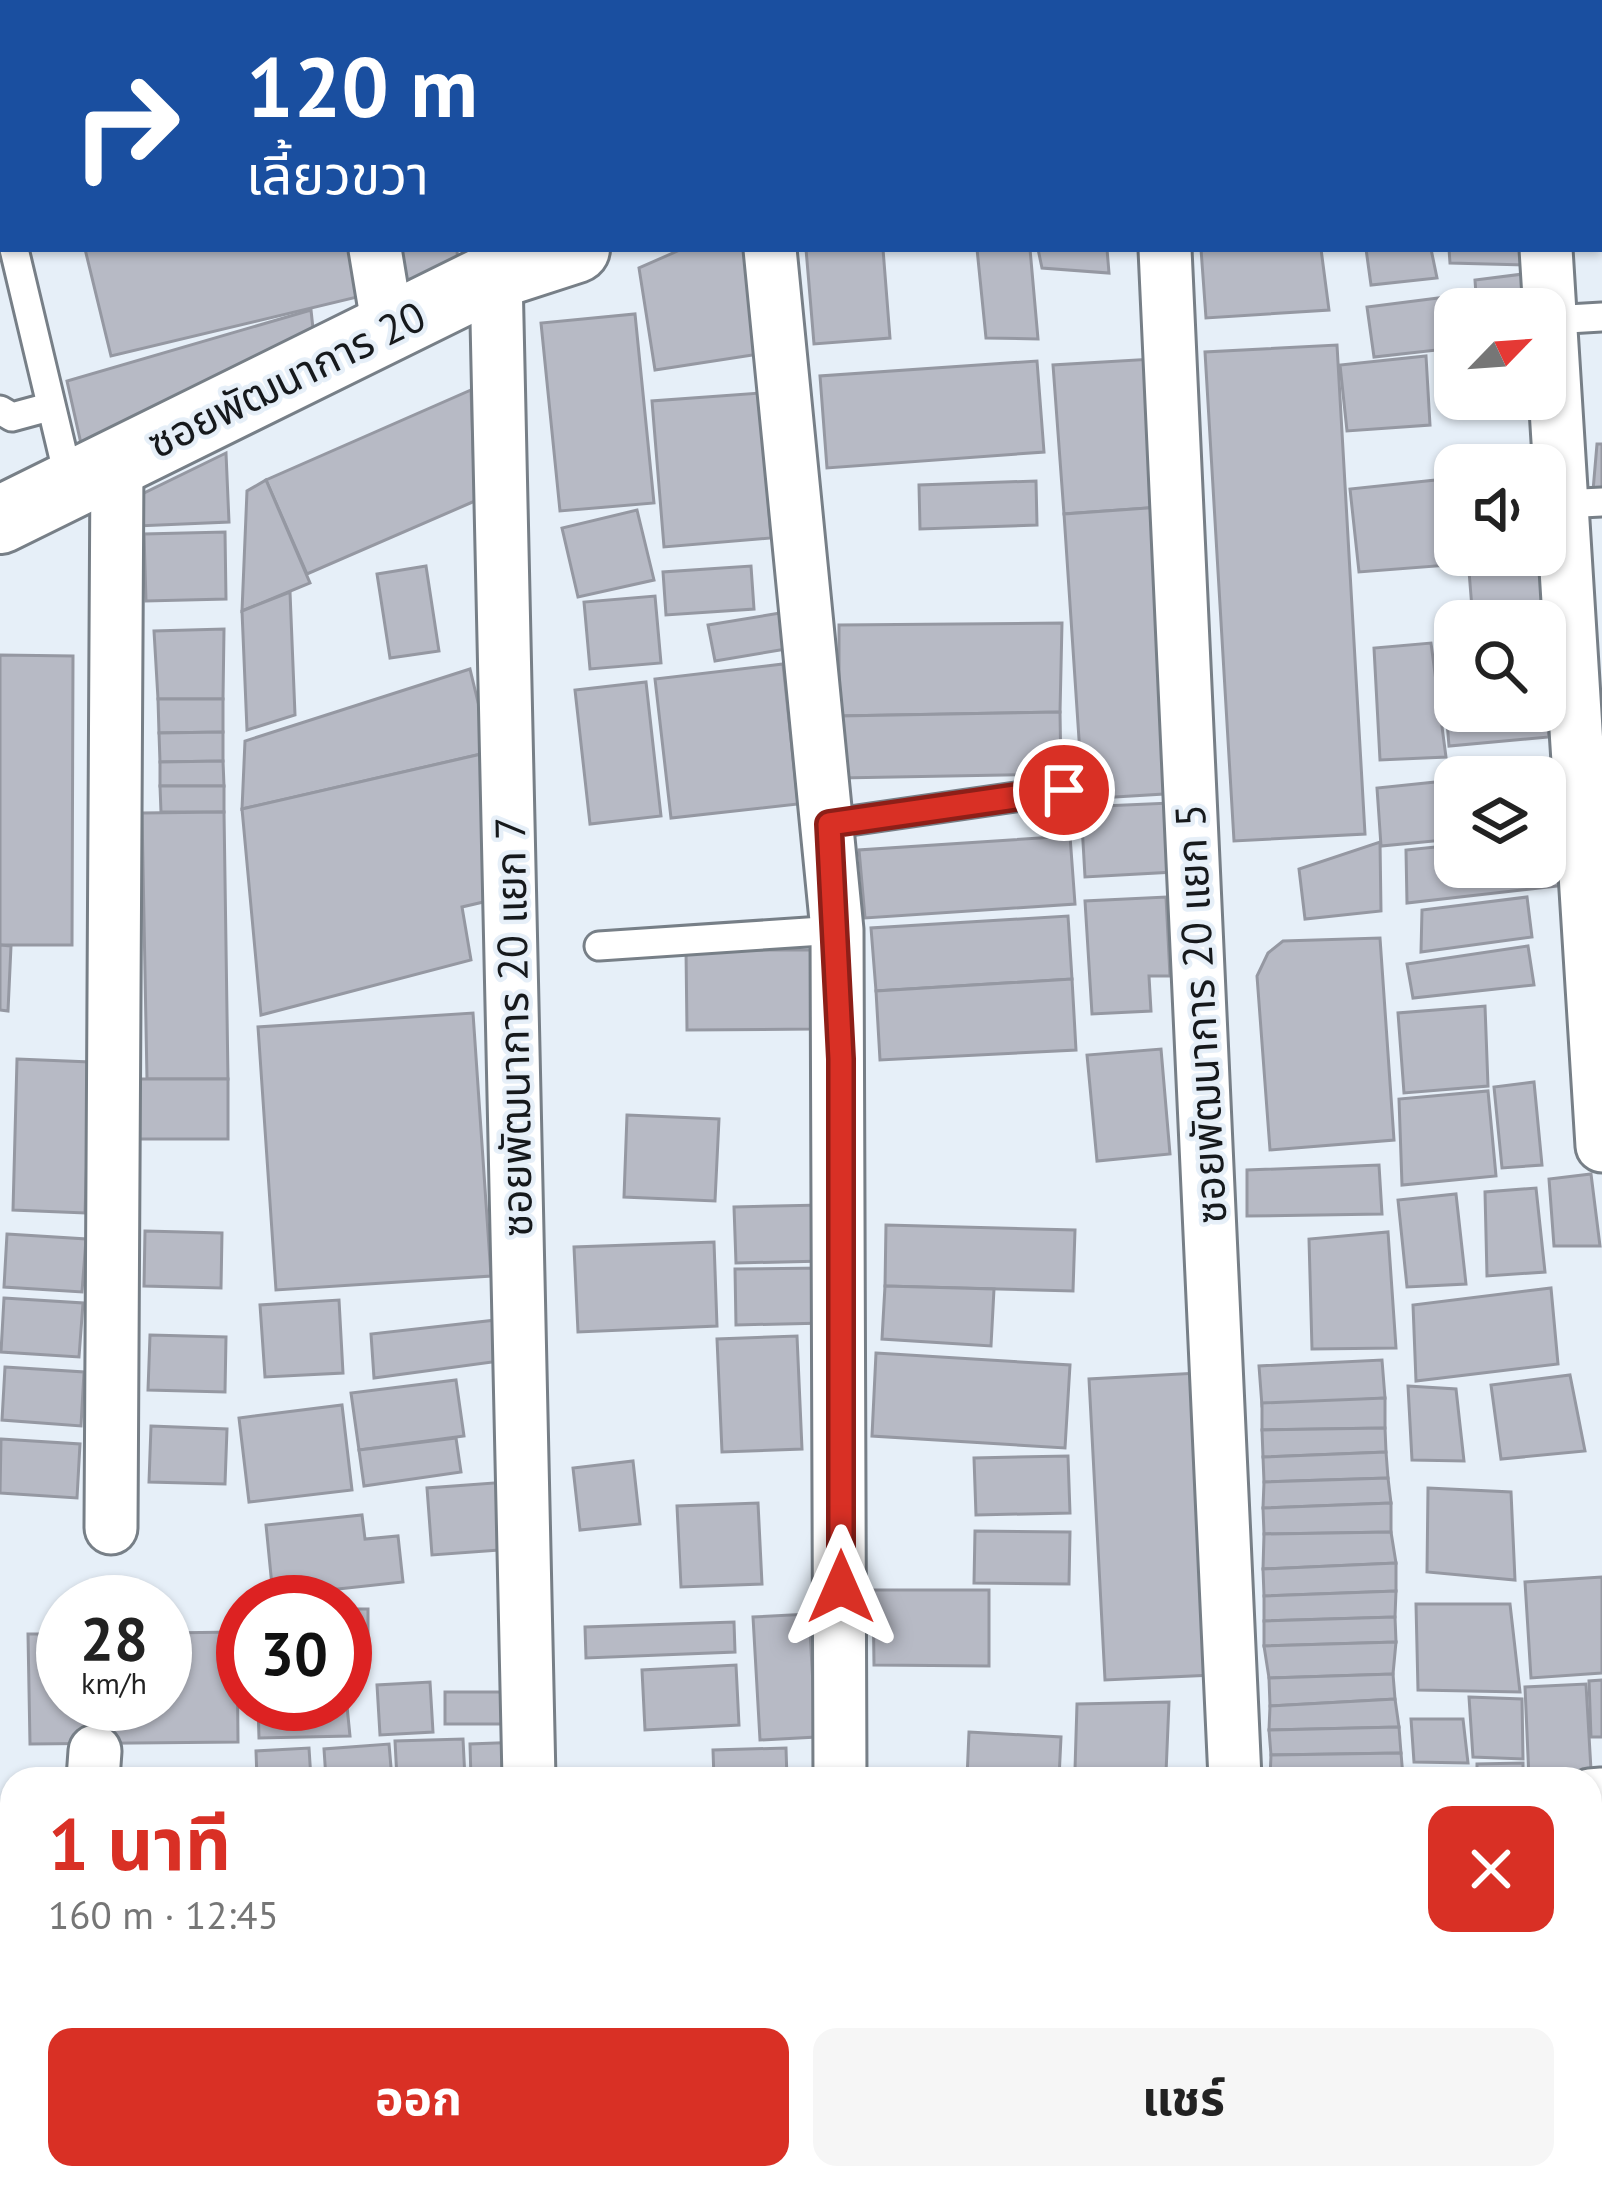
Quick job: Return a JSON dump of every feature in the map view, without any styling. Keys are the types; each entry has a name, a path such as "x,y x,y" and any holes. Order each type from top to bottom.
{"street":[{"path":"375,252 388,328"},
{"name":"ซอยพัฒนาการ 20","path":"0,520 496,274 566,252"},
{"path":"770,252 837,930 840,1767"},
{"name":"ซอยพัฒนาการ 20 แยก 5","path":"1165,252 1234,1767"},
{"path":"1546,252 1549,288"},
{"name":"ซอยพัฒนาการ 20 แยก 7","path":"496,274 529,1767"},
{"path":"1566,409 1582,503 1602,1146"},
{"path":"93,474 111,1528"}],"lane":[{"path":"15,252 50,407 93,474"},
{"path":"1566,319 1602,317"},
{"path":"0,410 12,417 50,407"},
{"path":"829,824 1064,790"},
{"path":"599,946 837,930"}],"building":[{"path":"86,252 364,252 374,293 111,356"},
{"path":"402,252 457,252 458,273 404,280"},
{"path":"675,252 743,252 759,354 655,370 639,268"},
{"path":"806,252 883,252 890,338 814,344"},
{"path":"977,252 1030,252 1038,339 986,338"},
{"path":"1039,252 1107,252 1109,273 1042,268"},
{"path":"1201,252 1321,252 1329,310 1206,318"},
{"path":"1366,252 1432,252 1437,278 1371,285"},
{"path":"1449,252 1528,252 1529,265 1450,263"},
{"path":"1531,273 1534,288 1476,288 1475,280"},
{"path":"1434,299 1434,350 1374,357 1367,307"},
{"path":"311,310 315,347 84,457 67,381"},
{"path":"635,314 654,503 560,511 541,323"},
{"path":"1337,345 1365,834 1234,841 1205,352"},
{"path":"1426,356 1430,425 1347,431 1340,365"},
{"path":"1153,359 1161,507 1064,514 1053,365"},
{"path":"1037,361 1044,452 827,468 820,376"},
{"path":"471,390 475,501 307,574 266,480"},
{"path":"760,393 771,538 664,547 652,401"},
{"path":"1597,444 1602,444 1602,514 1591,514"},
{"path":"226,453 229,522 137,526 136,497"},
{"path":"266,480 310,583 242,611 247,491"},
{"path":"1434,480 1434,566 1359,572 1350,489"},
{"path":"1036,481 1037,525 920,529 919,485"},
{"path":"1161,507 1180,793 1083,799 1064,514"},
{"path":"637,510 654,580 578,597 562,528"},
{"path":"225,532 226,599 146,601 144,534"},
{"path":"426,566 439,651 390,658 377,574"},
{"path":"751,566 754,609 666,615 663,572"},
{"path":"1469,576 1552,576 1553,600 1471,600"},
{"path":"290,592 295,715 247,730 242,611"},
{"path":"655,596 661,663 590,669 584,602"},
{"path":"780,613 786,649 715,661 708,625"},
{"path":"1062,623 1060,712 839,716 839,625"},
{"path":"224,629 223,699 158,699 154,631"},
{"path":"1431,643 1434,732 1443,732 1446,756 1380,760 1374,648"},
{"path":"0,655 73,656 72,945 0,945"},
{"path":"783,664 798,804 671,818 655,679"},
{"path":"470,669 490,752 242,809 245,741"},
{"path":"646,682 661,816 590,824 575,690"},
{"path":"158,699 223,699 223,732 159,733"},
{"path":"1060,712 1061,774 840,778 839,716"},
{"path":"223,732 223,761 160,762 159,733"},
{"path":"1448,732 1548,732 1549,737 1449,746"},
{"path":"490,752 492,900 462,907 471,960 261,1015 242,809"},
{"path":"223,761 224,786 160,786 160,762"},
{"path":"1434,782 1434,841 1381,846 1377,788"},
{"path":"160,786 224,786 224,812 161,812"},
{"path":"1170,803 1174,872 1085,877 1081,807"},
{"path":"224,812 228,1079 147,1079 142,813"},
{"path":"1070,836 1075,904 865,918 859,850"},
{"path":"1380,842 1381,911 1305,919 1299,869"},
{"path":"1434,847 1434,888 1540,888 1407,903 1406,850"},
{"path":"1166,897 1170,976 1149,976 1151,1011 1092,1014 1085,901"},
{"path":"1527,897 1532,937 1421,952 1422,910"},
{"path":"1068,916 1072,979 876,991 871,928"},
{"path":"1380,938 1394,1140 1270,1150 1257,976 1268,953 1283,941"},
{"path":"0,945 11,946 8,1011 0,1010"},
{"path":"1528,946 1534,985 1413,998 1407,964"},
{"path":"686,950 811,950 812,1029 687,1030"},
{"path":"1072,979 1076,1050 880,1060 876,991"},
{"path":"1485,1006 1488,1086 1404,1093 1398,1013"},
{"path":"473,1013 491,1276 276,1290 258,1027"},
{"path":"1161,1049 1170,1154 1097,1161 1087,1055"},
{"path":"17,1059 90,1062 85,1213 13,1210"},
{"path":"139,1079 228,1079 228,1139 139,1139"},
{"path":"1534,1082 1542,1165 1502,1168 1494,1087"},
{"path":"1488,1091 1496,1176 1402,1185 1399,1099"},
{"path":"627,1115 719,1119 715,1201 624,1197"},
{"path":"1379,1165 1382,1214 1247,1216 1247,1170"},
{"path":"1591,1174 1600,1246 1554,1246 1549,1179"},
{"path":"1536,1188 1545,1272 1487,1276 1485,1192"},
{"path":"1456,1194 1466,1284 1407,1287 1398,1200"},
{"path":"823,1205 824,1261 736,1263 734,1207"},
{"path":"886,1225 1075,1230 1073,1291 885,1286"},
{"path":"145,1231 222,1233 221,1288 144,1286"},
{"path":"1388,1232 1396,1348 1312,1349 1309,1239"},
{"path":"7,1234 86,1239 82,1292 4,1287"},
{"path":"714,1242 717,1326 578,1332 574,1247"},
{"path":"823,1268 825,1323 736,1325 735,1269"},
{"path":"885,1286 994,1289 991,1346 882,1339"},
{"path":"1551,1288 1558,1364 1416,1381 1413,1305"},
{"path":"4,1298 83,1303 79,1357 1,1352"},
{"path":"339,1300 343,1373 265,1377 260,1305"},
{"path":"505,1319 507,1360 374,1378 371,1334"},
{"path":"150,1335 226,1337 225,1392 148,1390"},
{"path":"797,1336 802,1449 722,1452 717,1339"},
{"path":"876,1353 1070,1365 1065,1448 872,1436"},
{"path":"1382,1360 1385,1398 1262,1406 1259,1366"},
{"path":"5,1367 84,1372 81,1426 2,1420"},
{"path":"1198,1373 1213,1675 1105,1680 1089,1379"},
{"path":"1570,1375 1585,1451 1501,1459 1491,1385"},
{"path":"456,1380 464,1436 359,1450 351,1393"},
{"path":"1408,1386 1456,1389 1464,1461 1412,1460"},
{"path":"1385,1398 1385,1428 1262,1430 1262,1403"},
{"path":"342,1405 352,1490 249,1502 239,1418"},
{"path":"151,1426 227,1429 225,1484 149,1482"},
{"path":"1385,1428 1386,1452 1263,1457 1262,1430"},
{"path":"456,1438 461,1472 364,1486 359,1450"},
{"path":"1,1439 80,1444 77,1498 0,1493"},
{"path":"1386,1452 1388,1478 1264,1482 1263,1457"},
{"path":"1068,1456 1070,1513 976,1515 974,1458"},
{"path":"633,1461 640,1524 580,1530 573,1468"},
{"path":"1388,1478 1391,1503 1263,1508 1264,1482"},
{"path":"507,1482 512,1549 432,1555 427,1488"},
{"path":"1428,1488 1511,1492 1515,1580 1427,1572"},
{"path":"758,1503 762,1584 681,1587 677,1506"},
{"path":"1391,1503 1391,1532 1264,1534 1263,1508"},
{"path":"362,1515 365,1539 398,1536 403,1582 372,1585 372,1575 271,1575 266,1525"},
{"path":"975,1531 1070,1532 1069,1584 974,1583"},
{"path":"1391,1532 1396,1563 1263,1569 1264,1534"},
{"path":"1396,1563 1396,1591 1264,1596 1263,1569"},
{"path":"1602,1577 1602,1673 1531,1678 1525,1582"},
{"path":"873,1590 989,1590 989,1666 874,1665"},
{"path":"1396,1591 1395,1617 1264,1621 1264,1596"},
{"path":"1416,1604 1510,1604 1520,1692 1418,1690"},
{"path":"809,1614 816,1737 760,1740 753,1617"},
{"path":"1395,1617 1396,1642 1264,1646 1264,1621"},
{"path":"734,1622 735,1652 586,1658 585,1627"},
{"path":"216,1632 216,1731 238,1731 238,1742 30,1744 28,1634 36,1634 36,1731 192,1731 192,1633"},
{"path":"1396,1642 1393,1674 1269,1678 1264,1646"},
{"path":"736,1665 739,1725 645,1730 642,1670"},
{"path":"1393,1674 1395,1699 1270,1706 1269,1678"},
{"path":"1602,1680 1602,1737 1591,1737 1589,1681"},
{"path":"430,1682 433,1732 380,1735 377,1685"},
{"path":"1586,1684 1591,1767 1528,1767 1525,1687"},
{"path":"445,1692 514,1692 514,1724 445,1724"},
{"path":"1469,1697 1522,1699 1523,1759 1473,1757"},
{"path":"1395,1699 1399,1727 1269,1730 1270,1706"},
{"path":"1169,1702 1166,1767 1075,1767 1077,1704"},
{"path":"1411,1719 1463,1719 1468,1763 1414,1762"},
{"path":"1399,1727 1401,1753 1271,1755 1269,1730"},
{"path":"259,1731 350,1731 350,1736 259,1738"},
{"path":"969,1732 1061,1737 1060,1767 968,1767"},
{"path":"463,1739 464,1767 396,1767 395,1741"},
{"path":"521,1742 521,1767 471,1767 470,1744"},
{"path":"389,1744 391,1767 325,1767 324,1749"},
{"path":"309,1748 310,1767 257,1767 256,1751"},
{"path":"786,1748 787,1767 714,1767 713,1750"},
{"path":"1401,1753 1402,1767 1270,1767 1271,1755"},
{"path":"1523,1763 1523,1767 1477,1767"}],"route":[{"path":"841,1587 841,1059 829,824 1064,790"}]}
